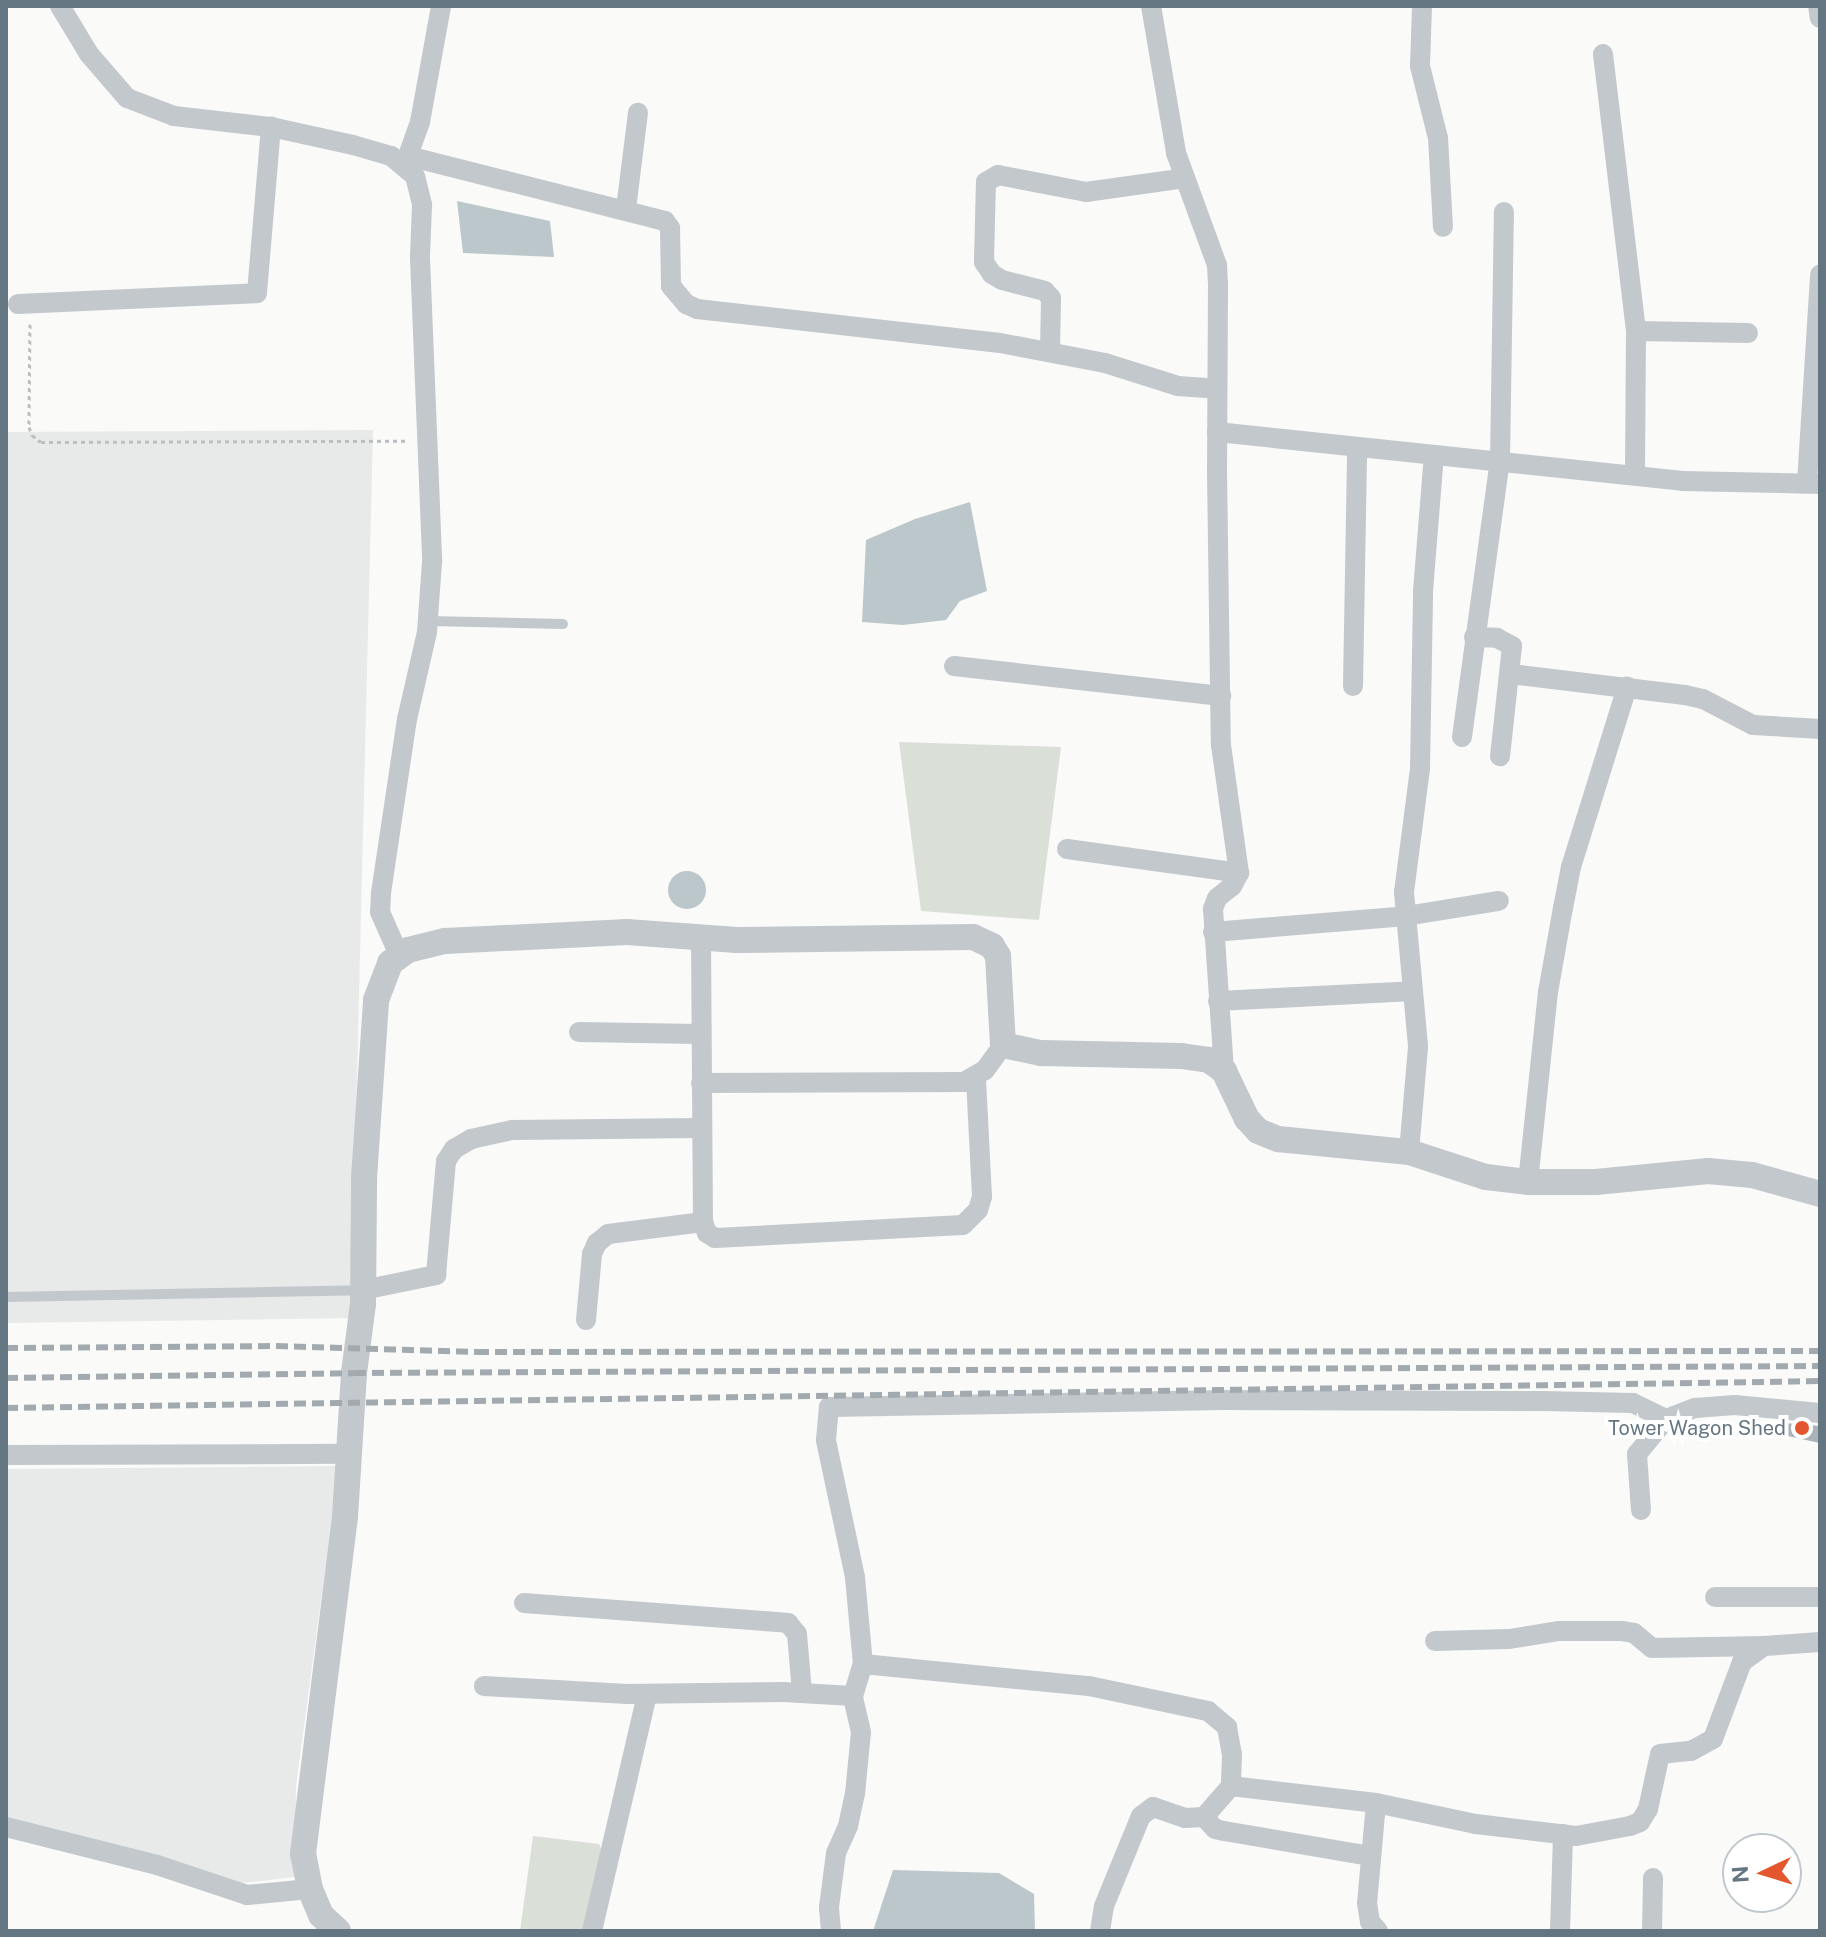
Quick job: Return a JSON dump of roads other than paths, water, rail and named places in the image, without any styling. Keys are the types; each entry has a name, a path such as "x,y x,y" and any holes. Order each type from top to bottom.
{"street":[{"path":"60,6 89,54 127,98 150,109 198,121 271,127 626,209 668,224 671,286 686,304 697,309 1050,351 1105,363 1178,386 1217,389"},
{"path":"399,955 380,912 381,894 404,732 428,621 432,562 430,441 420,258 422,205 415,176 406,160 420,122 441,6"},
{"path":"1151,6 1176,153 1217,265 1221,745 1239,873 1232,886 1217,898 1213,932 1224,1071 1247,1119 1258,1131 1308,1144 1409,1152 1486,1177 1528,1182 1596,1182 1708,1171 1752,1175 1820,1194"},
{"path":"1422,6 1420,66 1438,138 1443,227"},
{"path":"1818,6 1820,18"},
{"path":"1603,54 1636,331 1635,475"},
{"path":"626,209 638,113"},
{"path":"18,304 257,293 271,127"},
{"path":"1050,351 1051,298 1045,291 1002,280 992,274 984,262 986,182 998,175 1086,192 1185,178"},
{"path":"1462,737 1500,461 1504,212"},
{"path":"1217,432 1682,481 1814,484 1820,274"},
{"path":"1636,331 1748,333"},
{"path":"1353,686 1357,447"},
{"path":"1409,1152 1418,1065 1406,916 1407,853 1420,769 1423,591 1434,455"},
{"path":"1474,637 1497,638 1512,646 1500,756"},
{"path":"954,666 1221,696"},
{"path":"1511,674 1703,699 1753,725 1820,729"},
{"path":"1528,1182 1548,992 1571,867 1627,687"},
{"path":"1067,849 1239,873"},
{"path":"1213,932 1406,916 1499,901"},
{"path":"338,1931 321,1915 310,1889 303,1854 345,1517 363,1290 364,1178 376,1000 381,980 399,955 425,944 627,932 701,939 863,940 926,936 984,941 998,956 1003,1045 976,1078 951,1083 701,1083"},
{"path":"701,939 700,1128 703,1222 707,1233 728,1240 963,1225 978,1210 982,1197 976,1078"},
{"path":"1218,1001 1413,991"},
{"path":"579,1032 699,1034"},
{"path":"1003,1045 1041,1053 1181,1056 1209,1060 1224,1071"},
{"path":"363,1290 436,1275 446,1161 454,1149 471,1139 512,1130 700,1128"},
{"path":"586,1320 592,1254 597,1243 608,1234 703,1222"},
{"path":"831,1931 829,1907 836,1853 848,1826 860,1748 861,1732 853,1696 863,1664 853,1562 826,1440 829,1407 1224,1400 1543,1401 1633,1403 1666,1419"},
{"path":"1641,1510 1637,1454 1666,1419 1695,1408 1735,1405 1820,1413"},
{"path":"6,1455 350,1454"},
{"path":"1715,1597 1820,1597"},
{"path":"524,1603 788,1623 797,1634 802,1692"},
{"path":"1435,1641 1509,1639 1559,1631 1622,1631 1634,1633 1652,1648 1820,1642"},
{"path":"1231,1786 1376,1803 1476,1824 1563,1834 1616,1831 1640,1822 1648,1809 1660,1754 1691,1751 1713,1739 1742,1662 1764,1646"},
{"path":"863,1664 1089,1686 1208,1711 1227,1727 1232,1754 1231,1786 1204,1817 1185,1818 1153,1807 1141,1816 1104,1906 1100,1931"},
{"path":"484,1686 647,1694 802,1692 853,1696"},
{"path":"592,1931 647,1694"},
{"path":"1376,1803 1367,1903 1370,1922 1378,1931"},
{"path":"1204,1817 1215,1829 1371,1856"},
{"path":"6,1827 157,1865 247,1895 310,1889"},
{"path":"1560,1931 1563,1834"},
{"path":"1652,1931 1653,1878"}],"lane":[{"path":"428,621 563,624"},
{"path":"6,1297 363,1290"}],"railway":[{"path":"6,1348 276,1346 477,1352 1820,1351"},
{"path":"6,1378 354,1373 1820,1366"},
{"path":"6,1408 1820,1381"}],"place":[{"name":"Tower Wagon Shed","path":"1802,1428"}]}
